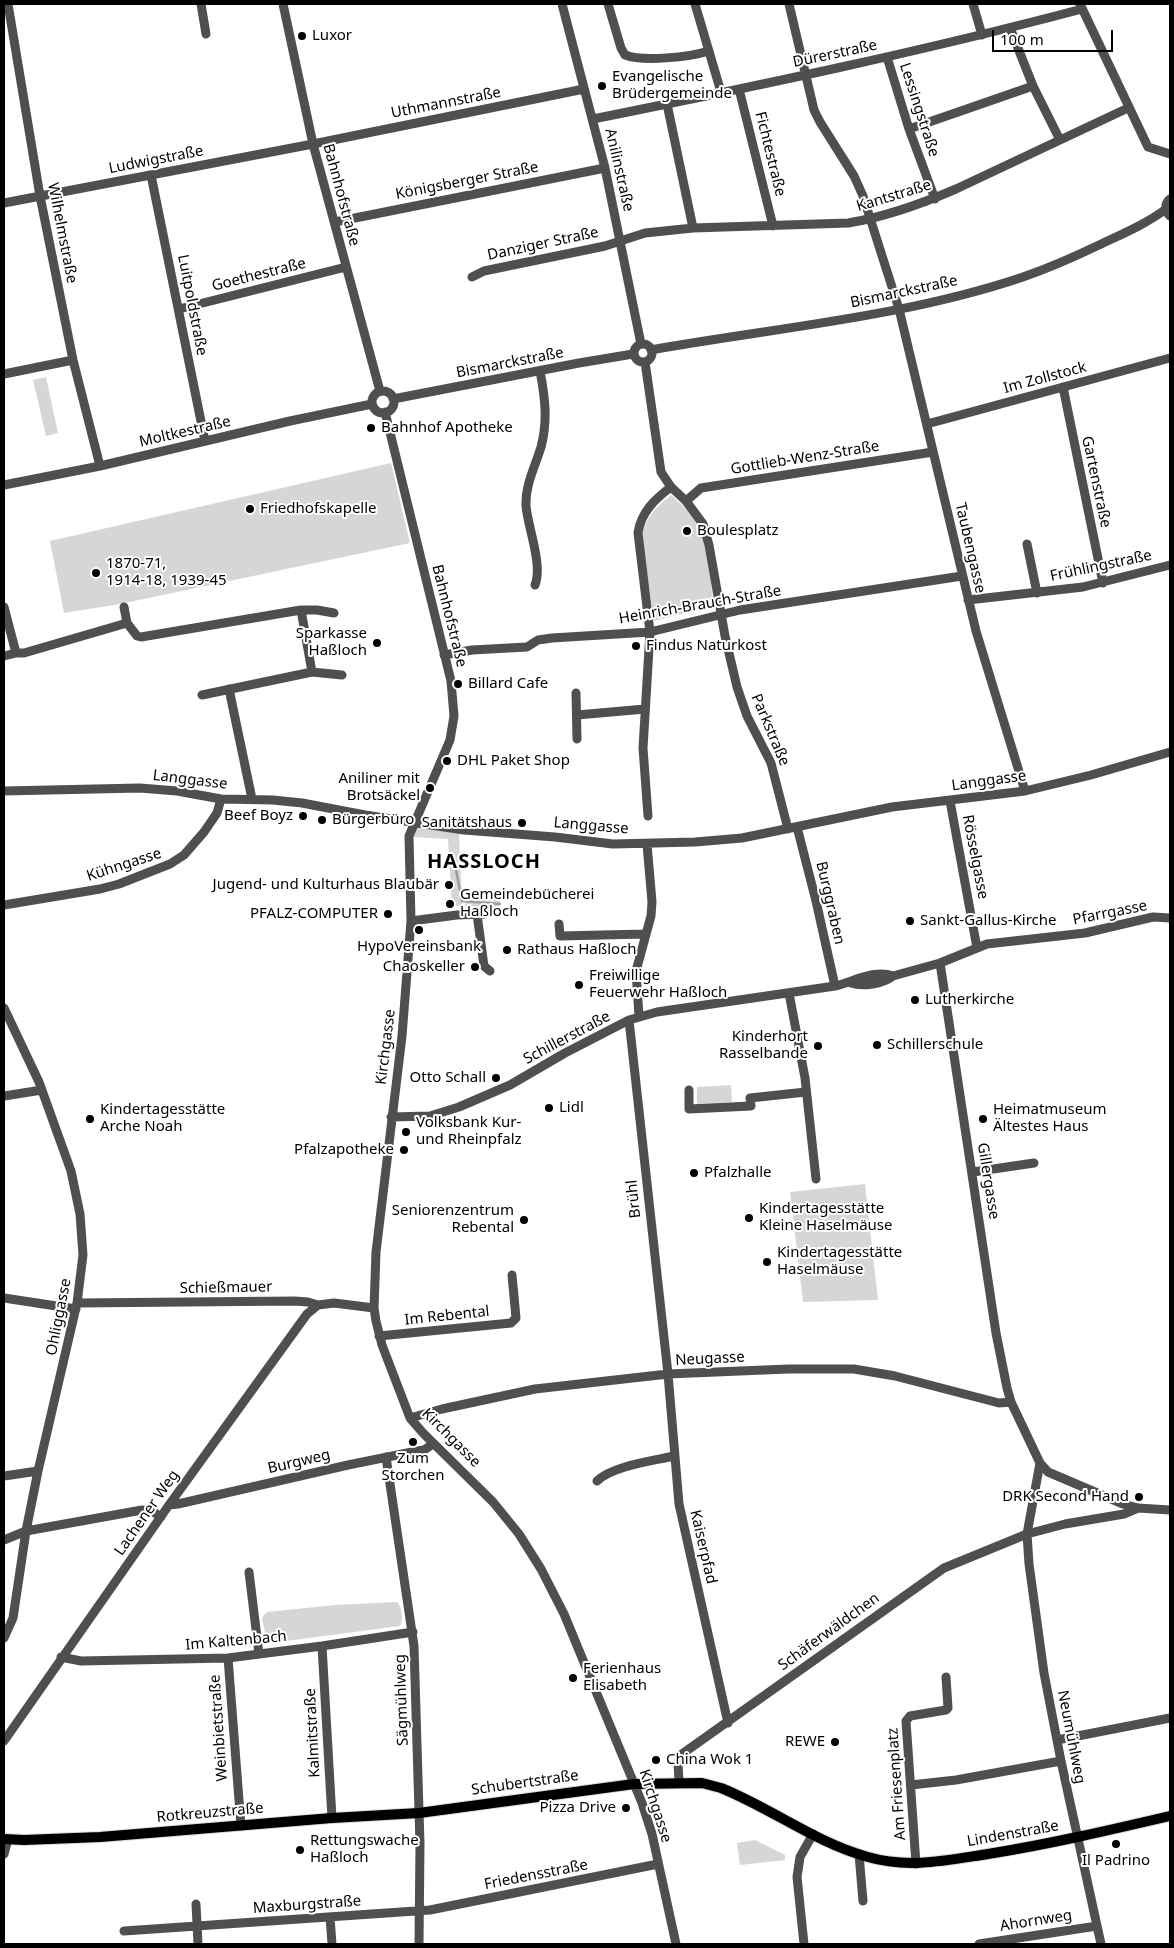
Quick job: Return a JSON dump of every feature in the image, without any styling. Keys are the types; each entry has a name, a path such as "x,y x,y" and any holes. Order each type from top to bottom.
{"main road":[{"name":"Lindenstraße","path":"634,1784 702,1783 721,1788 813,1834 859,1854 881,1860 916,1864 1077,1838 1170,1816"},
{"name":"Schubertstraße","path":"419,1813 634,1784"},
{"name":"Rotkreuzstraße","path":"6,1839 100,1837 332,1818 419,1813"}],"street":[{"name":"Wilhelmstraße","path":"8,4 40,196 74,360 100,466"},
{"path":"202,4 206,34"},
{"name":"Bahnhofstraße","path":"284,4 313,144 380,391"},
{"name":"Anilinstraße","path":"562,4 605,168 641,344"},
{"path":"608,4 620,48 626,55 676,57 709,51"},
{"path":"695,4 721,92"},
{"name":"Taubengasse","path":"789,4 817,117 854,176 899,309 968,600 1025,791"},
{"path":"973,4 982,35"},
{"path":"1081,6 1148,147 1170,154"},
{"name":"Dürerstraße","path":"593,119 806,76 1010,28 1081,6"},
{"path":"1010,28 1033,86 1060,140"},
{"name":"Lessingstraße","path":"887,57 909,129 935,199"},
{"path":"909,129 1033,86"},
{"name":"Uthmannstraße","path":"313,144 584,89"},
{"name":"Fichtestraße","path":"739,89 774,226"},
{"path":"667,104 694,228"},
{"name":"Kantstraße","path":"620,240 645,233 694,228 848,224 870,220 935,199 1128,108"},
{"name":"Ludwigstraße","path":"4,203 313,144"},
{"name":"Königsberger Straße","path":"335,222 605,168"},
{"name":"Luitpoldstraße","path":"151,175 205,442"},
{"path":"1169,214 1167,203 1170,199"},
{"name":"Bismarckstraße","path":"651,350 899,309 1022,277 1061,262 1151,220 1169,214"},
{"name":"Danziger Straße","path":"472,276 484,271 605,246 620,240"},
{"name":"Goethestraße","path":"179,309 346,267"},
{"path":"641,344 646,344 651,350 651,356 645,362 639,361 633,354 634,348 641,344"},
{"name":"Bismarckstraße","path":"393,399 633,354"},
{"name":"Im Zollstock","path":"926,424 1170,358"},
{"path":"4,374 74,360"},
{"path":"645,362 661,472 671,487 658,496 647,509 640,521 638,532 650,632 643,748 648,816"},
{"path":"535,586 538,574 526,506 526,494 541,447 545,423 545,403 540,371"},
{"name":"Gartenstraße","path":"1063,388 1103,583"},
{"path":"380,391 390,393 393,399 391,409 385,412 378,412 372,404 372,398 380,391"},
{"name":"Moltkestraße","path":"4,485 100,466 372,404"},
{"name":"Bahnhofstraße","path":"385,412 451,681 454,701 452,728 446,750 413,822"},
{"name":"Gottlieb-Wenz-Straße","path":"686,501 701,488 933,452"},
{"name":"Parkstraße","path":"671,487 686,501 703,524 709,545 725,636 740,696 747,716 772,763 792,828"},
{"name":"Frühlingstraße","path":"1027,544 1037,593"},
{"name":"Frühlingstraße","path":"968,600 1037,593 1103,583 1170,565"},
{"name":"Heinrich-Brauch-Straße","path":"444,654 472,650 527,647 538,640 552,638 650,632 722,614 962,576"},
{"path":"4,607 16,653"},
{"path":"124,607 127,623 137,636 141,637 301,610 334,613"},
{"path":"301,610 312,672"},
{"path":"4,656 24,653 127,623"},
{"path":"202,695 312,672 342,674"},
{"path":"229,689 252,800"},
{"path":"576,693 577,739"},
{"path":"577,715 645,709"},
{"name":"Langgasse","path":"4,791 140,788 177,791 221,799 302,803 464,830 555,836 613,844 647,844 735,839 892,807 1025,791 1091,775 1170,752"},
{"name":"Kühngasse","path":"4,905 100,889 170,864 184,854 204,832 217,813 221,799"},
{"name":"Rösselgasse","path":"950,801 978,948"},
{"name":"Kirchgasse","path":"413,822 409,836 411,921 402,1036 376,1252 374,1308 379,1336 410,1418 433,1444 493,1502 519,1534 542,1569 564,1614 634,1784 649,1826 676,1944"},
{"name":"Burggraben","path":"792,828 816,901 835,986"},
{"path":"639,1016 636,971 651,916 652,902 647,844"},
{"path":"411,921 481,914 484,966 490,971"},
{"name":"Pfarrgasse","path":"940,963 987,944 1085,933 1153,917 1170,918"},
{"path":"560,924 560,936 646,934"},
{"name":"Schillerstraße","path":"391,1117 430,1116 460,1107 510,1085 565,1053 639,1016 835,986 885,973 892,976 940,963"},
{"name":"Gillergasse","path":"940,963 996,1333 1011,1402 1040,1463"},
{"path":"789,993 806,1092 816,1179"},
{"name":"Ohliggasse","path":"4,1008 7,1024 42,1090 71,1171 78,1197 83,1255 76,1306 26,1531 13,1618 4,1638"},
{"name":"Brühl","path":"629,1020 668,1374"},
{"path":"4,1096 42,1090"},
{"path":"688,1090 689,1109 751,1106 750,1098 806,1092"},
{"path":"973,1172 1034,1163"},
{"name":"Im Rebental","path":"379,1336 512,1323 516,1318 512,1275"},
{"name":"Schießmauer","path":"4,1298 76,1306 295,1301 318,1305 334,1303 374,1308"},
{"name":"Lachener Weg","path":"4,1741 160,1517 307,1314 318,1305"},
{"name":"Neugasse","path":"410,1418 442,1409 535,1389 668,1374 788,1369 854,1369 895,1376 999,1403 1011,1402"},
{"name":"Kaiserpfad","path":"668,1374 676,1486 682,1522 728,1723"},
{"name":"Burgweg","path":"169,1505 424,1450 433,1444"},
{"path":"598,1481 609,1472 674,1456"},
{"name":"Sägmühlweg","path":"386,1457 413,1632 419,1813 419,1944"},
{"path":"1040,1463 1048,1472 1123,1504 1138,1508 1170,1510"},
{"name":"Neumühlweg","path":"1040,1463 1027,1534 1028,1564 1061,1762 1101,1944"},
{"path":"4,1476 38,1471"},
{"name":"Schäferwäldchen","path":"678,1782 679,1757 944,1568 1027,1534 1064,1524 1124,1514 1138,1508"},
{"path":"4,1540 26,1531 142,1510 152,1511 160,1517"},
{"path":"248,1572 259,1654"},
{"name":"Im Kaltenbach","path":"61,1657 81,1661 228,1658 413,1632"},
{"name":"Kalmitstraße","path":"322,1646 332,1818"},
{"name":"Weinbietstraße","path":"228,1658 241,1826"},
{"name":"Am Friesenplatz","path":"916,1864 906,1721 910,1716 946,1710 948,1708 946,1677"},
{"path":"1057,1740 1170,1718"},
{"path":"911,1785 956,1780 1061,1762"},
{"path":"804,1944 796,1877 800,1857 813,1834"},
{"path":"4,1854 6,1839"},
{"path":"859,1854 863,1900"},
{"name":"Friedensstraße","path":"420,1911 440,1909 658,1864"},
{"path":"196,1904 198,1944"},
{"name":"Maxburgstraße","path":"124,1931 420,1911"},
{"path":"330,1917 332,1944"},
{"name":"Ahornweg","path":"979,1944 1097,1926"}],"shaded area":[{"path":"46,377 58,433 46,436 33,380"},
{"path":"391,463 410,543 120,604 64,613 50,541"},
{"path":"671,495 691,514 700,528 708,556 714,606 654,621 642,535 646,523 653,512"},
{"path":"415,826 459,833 462,906 452,906 448,839 414,837"},
{"path":"465,898 500,900 499,907 465,906"},
{"path":"731,1085 732,1102 697,1104 697,1087"},
{"path":"865,1184 878,1300 803,1302 790,1192"},
{"path":"397,1602 402,1614 400,1626 271,1643 267,1641 262,1619 267,1612 335,1605"},
{"path":"755,1840 785,1855 785,1860 740,1865 737,1843"}],"waterway":[{"path":"456,870 462,901 500,904"}],"place":[{"name":"Luxor","path":"302,36"},
{"name":"Evangelische Brüdergemeinde","path":"602,86"},
{"name":"Bahnhof Apotheke","path":"371,428"},
{"name":"Friedhofskapelle","path":"250,509"},
{"name":"Boulesplatz","path":"687,531"},
{"name":"1870-71, 1914-18, 1939-45","path":"96,573"},
{"name":"Sparkasse Haßloch","path":"377,643"},
{"name":"Findus Naturkost","path":"636,646"},
{"name":"Billard Cafe","path":"458,684"},
{"name":"DHL Paket Shop","path":"447,761"},
{"name":"Aniliner mit Brotsäckel","path":"430,788"},
{"name":"Beef Boyz","path":"303,816"},
{"name":"Bürgerbüro","path":"322,820"},
{"name":"Sanitätshaus","path":"522,823"},
{"name":"Jugend- und Kulturhaus Blaubär","path":"449,885"},
{"name":"Gemeindebücherei Haßloch","path":"450,904"},
{"name":"PFALZ-COMPUTER","path":"388,914"},
{"name":"Sankt-Gallus-Kirche","path":"910,921"},
{"name":"HypoVereinsbank","path":"419,930"},
{"name":"Rathaus Haßloch","path":"507,950"},
{"name":"Chaoskeller","path":"475,967"},
{"name":"Freiwillige Feuerwehr Haßloch","path":"579,985"},
{"name":"Lutherkirche","path":"915,1000"},
{"name":"Schillerschule","path":"877,1045"},
{"name":"Kinderhort Rasselbande","path":"818,1046"},
{"name":"Otto Schall","path":"496,1078"},
{"name":"Lidl","path":"549,1108"},
{"name":"Kindertagesstätte Arche Noah","path":"90,1119"},
{"name":"Heimatmuseum Ältestes Haus","path":"983,1119"},
{"name":"Volksbank Kur- und Rheinpfalz","path":"406,1132"},
{"name":"Pfalzapotheke","path":"404,1150"},
{"name":"Pfalzhalle","path":"694,1173"},
{"name":"Kindertagesstätte Kleine Haselmäuse","path":"749,1218"},
{"name":"Seniorenzentrum Rebental","path":"524,1220"},
{"name":"Kindertagesstätte Haselmäuse","path":"767,1262"},
{"name":"Zum Storchen","path":"413,1442"},
{"name":"DRK Second Hand","path":"1139,1497"},
{"name":"Ferienhaus Elisabeth","path":"573,1678"},
{"name":"REWE","path":"835,1742"},
{"name":"China Wok 1","path":"656,1760"},
{"name":"Pizza Drive","path":"626,1808"},
{"name":"Il Padrino","path":"1116,1844"},
{"name":"Rettungswache Haßloch","path":"300,1850"}],"district":[{"name":"HASSLOCH","path":"484,862"}]}
